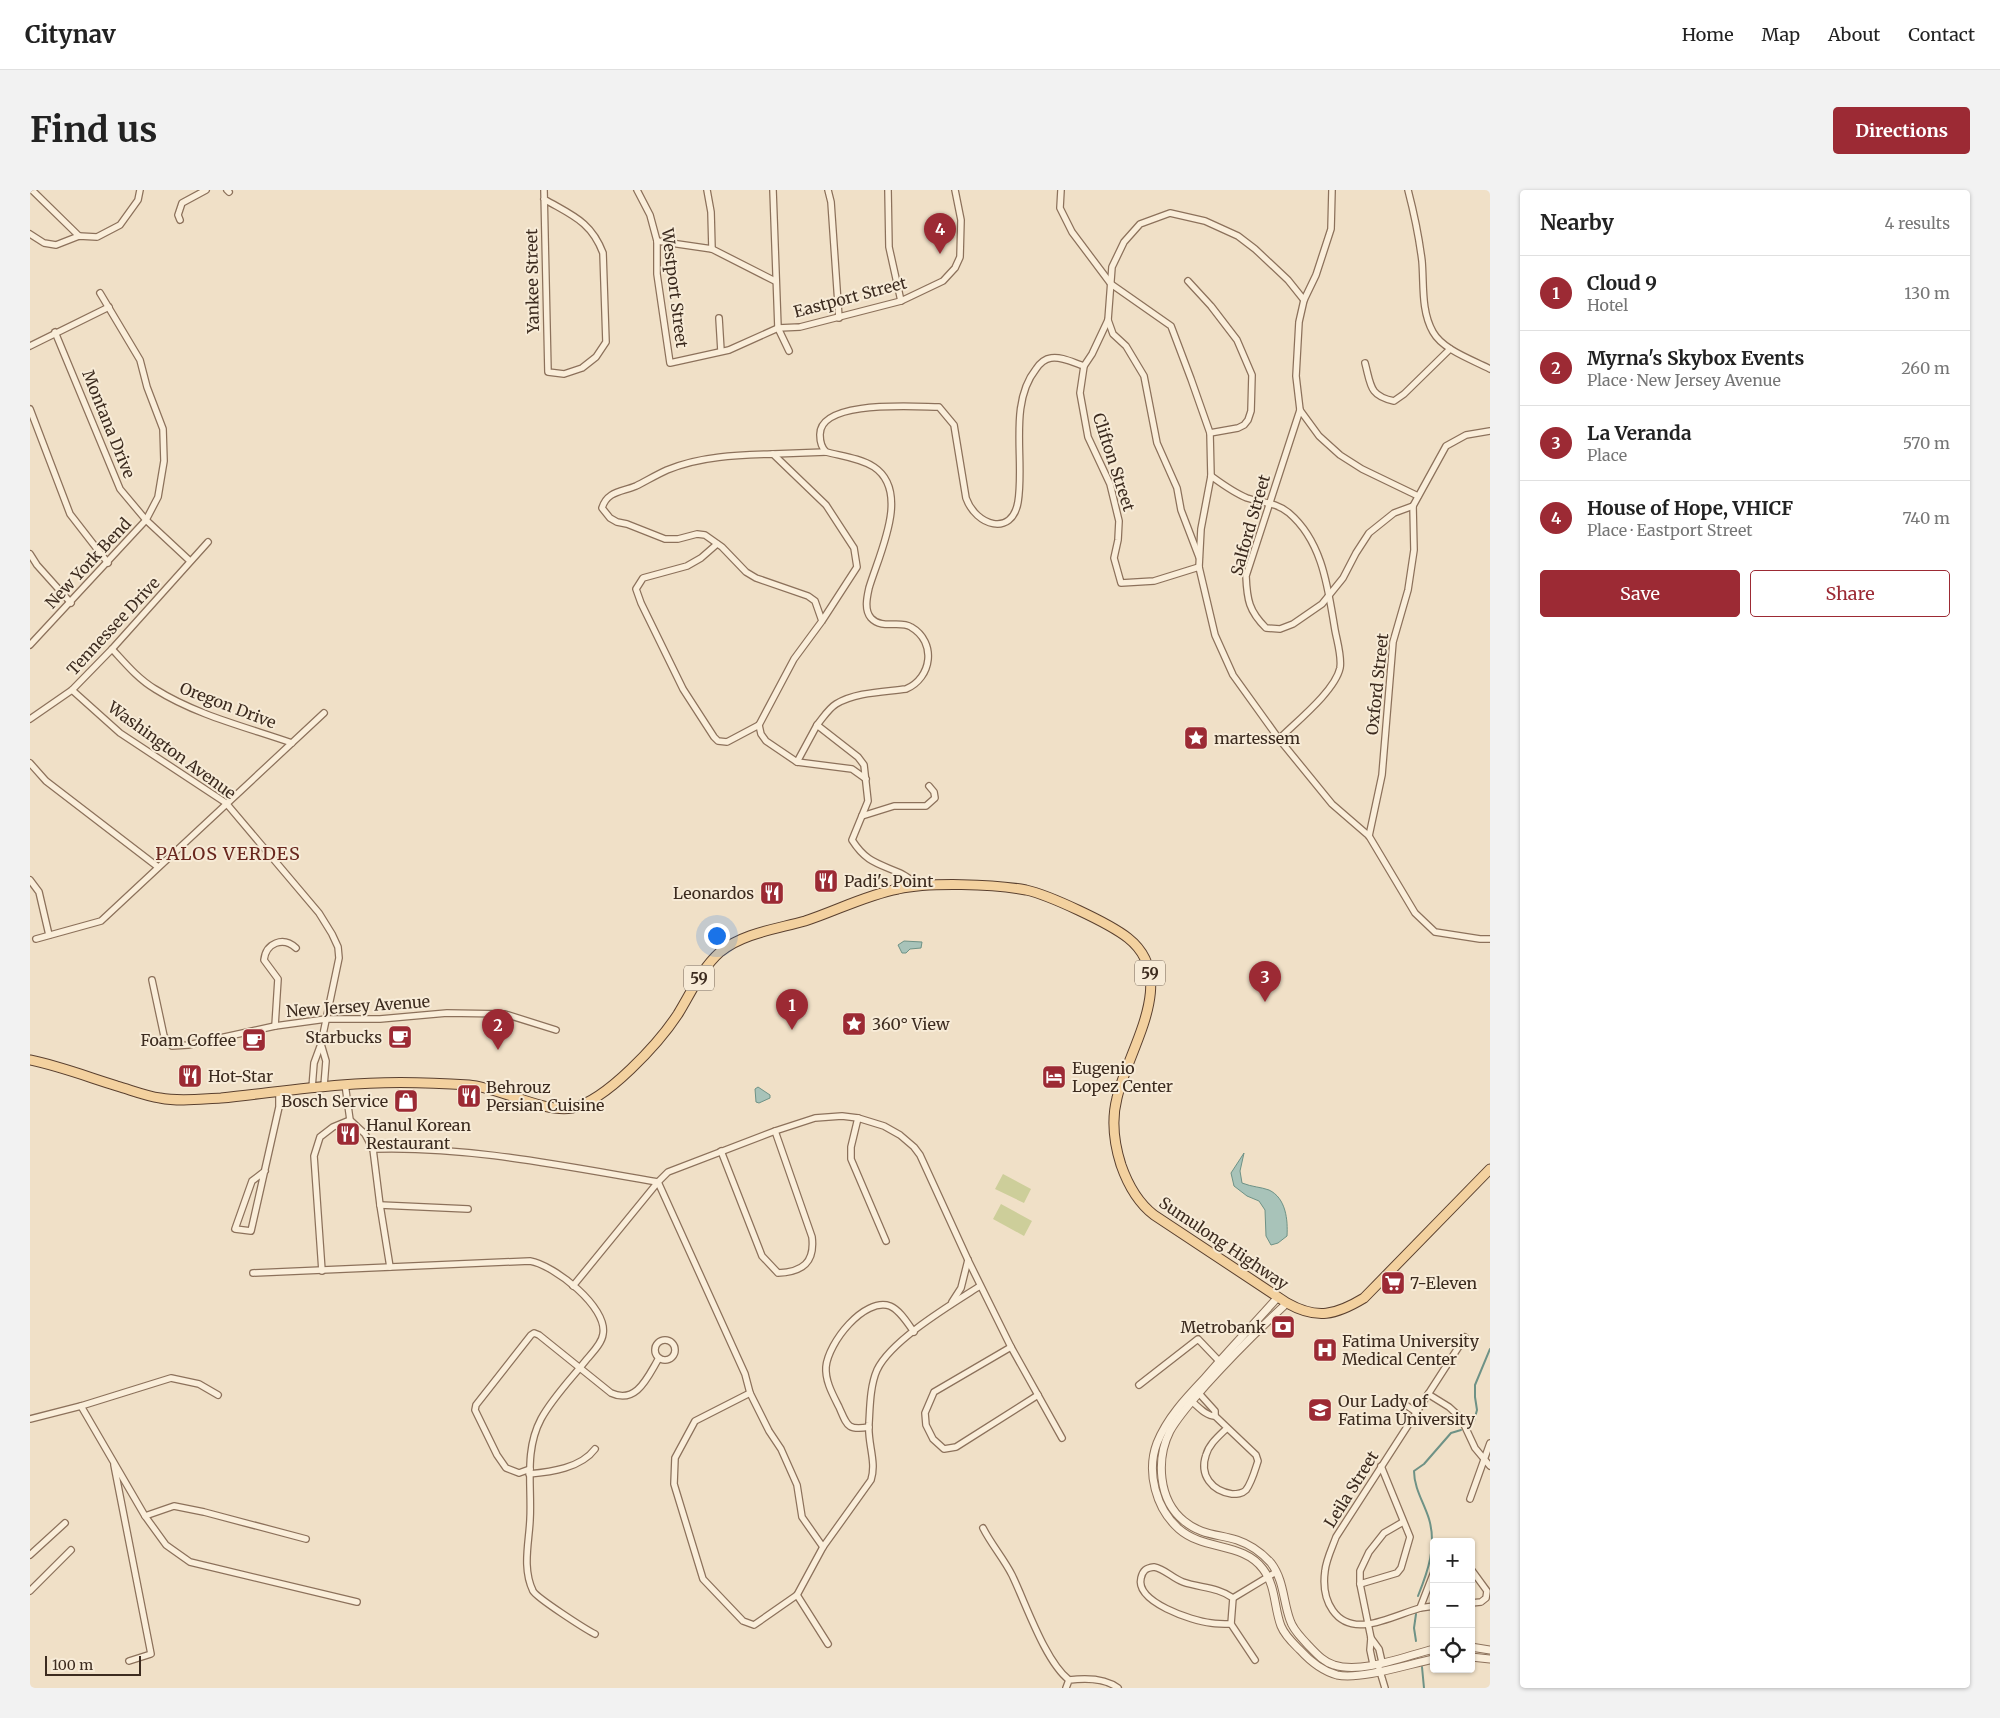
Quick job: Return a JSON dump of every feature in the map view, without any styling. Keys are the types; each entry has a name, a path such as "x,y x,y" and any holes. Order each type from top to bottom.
{"main road":[{"name":"Sumulong Highway","path":"30,1060 160,1098 188,1100 345,1084 402,1083 473,1086 492,1089 550,1107 566,1108 578,1106 606,1090 636,1064 675,1018 706,968 727,947 757,934 819,916 895,889 920,886 966,886 1024,890 1034,892 1115,928 1142,950 1149,969 1151,994 1120,1086 1114,1112 1114,1134 1124,1172 1133,1191 1145,1208 1278,1298 1308,1312 1326,1314 1345,1308 1364,1298 1490,1169"}],"street":[{"path":"32,190 79,236"},
{"path":"30,234 44,243 56,245 79,236 98,236 120,225 138,200 140,190"},
{"path":"180,220 178,215 182,203 206,190"},
{"name":"Yankee Street","path":"544,190 544,199 548,372 564,374 582,368 596,357 606,342 603,252 598,239 587,225 544,199"},
{"name":"Westport Street","path":"637,190 650,214 657,241 657,274 670,363"},
{"path":"707,190 711,212 712,249"},
{"path":"773,190 778,328 789,350"},
{"path":"828,190 831,202 839,318"},
{"path":"888,190 889,248 901,301"},
{"name":"Eastport Street","path":"670,363 729,350 778,328 800,327 901,301 943,281 955,268 960,256 961,220 955,190"},
{"path":"1061,190 1060,208 1072,232 1111,284 1171,326 1210,433 1211,476 1201,528 1199,567 1215,635 1234,675 1278,739 1332,804 1369,836 1414,913 1435,932 1480,940 1490,939"},
{"path":"1332,190 1331,229 1316,275 1304,300 1296,348 1296,376 1300,410 1319,436 1340,455 1362,469 1418,496"},
{"path":"1408,190 1415,215 1422,262 1423,302 1433,333 1450,349 1490,369"},
{"name":"Clifton Street","path":"1199,567 1154,581 1120,583 1114,558 1118,540 1119,521 1110,484 1088,437 1080,392 1084,366 1092,354 1108,320 1112,266 1124,242 1140,224 1170,214 1206,221 1238,236 1271,263 1304,300"},
{"path":"657,241 712,249 775,281"},
{"path":"1188,281 1211,306 1237,340 1252,375 1251,411 1248,420 1238,428 1210,433"},
{"name":"New York Bend","path":"30,645 146,520 158,497 164,461 163,428 147,387 140,360 100,293"},
{"path":"30,346 109,307"},
{"path":"719,318 721,351"},
{"path":"1108,320 1113,334 1126,346 1144,376 1157,443 1177,488 1181,510 1199,558"},
{"name":"Montana Drive","path":"55,332 120,489 146,520 190,561"},
{"path":"1365,363 1373,391 1381,398 1394,401 1404,394 1450,349"},
{"path":"826,452 820,442 820,431 824,422 844,412 882,406 939,407 954,425 966,498 970,508 978,517 987,522 994,524 1004,523 1016,511 1018,502 1021,406 1025,387 1034,371 1042,362 1049,358 1056,358 1084,366"},
{"path":"30,409 70,514 108,563"},
{"name":"Salford Street","path":"1300,410 1286,447 1246,576 1246,593 1250,609 1266,628 1280,628 1292,624 1330,596 1344,578 1356,552 1370,533 1394,513 1413,506"},
{"path":"1413,506 1446,446 1466,435 1490,431"},
{"path":"797,762 817,725 836,704 851,698 906,689 915,685 923,677 928,663 926,645 918,632 910,626 878,623 869,614 866,600 892,516 890,486 874,467 855,459 826,452 740,454 696,461 667,470 634,487 611,495 604,501 602,508 610,518 665,539 678,539 696,534 705,535 746,572 756,578 808,596 815,601 822,621"},
{"path":"717,544 701,558 687,566 643,578 636,589 683,689 714,737 718,741 726,742 759,725 794,659 822,621 857,567 854,548 826,505 773,454"},
{"path":"1211,476 1246,498 1281,507 1300,524 1322,565 1330,596 1340,668 1328,691 1278,739"},
{"name":"Oxford Street","path":"1369,836 1382,775 1393,642 1408,590 1414,550 1413,506"},
{"name":"Tennessee Drive","path":"30,719 72,690 112,649 208,542"},
{"path":"30,554 37,565 71,603"},
{"name":"Oregon Drive","path":"112,649 154,689 190,708 292,743"},
{"name":"Washington Avenue","path":"72,690 120,733 226,803 319,913 332,934 338,947 339,958 321,1044 314,1063 312,1088"},
{"path":"36,939 101,921 324,713"},
{"path":"759,725 761,734 766,741 797,762 852,769 866,779"},
{"path":"817,725 858,757 864,765 868,801 852,840 859,851 872,862 902,874 920,886"},
{"path":"30,763 46,781 158,867"},
{"path":"862,816 894,806 926,806 935,798 934,792 929,786"},
{"path":"30,880 38,892 49,935"},
{"path":"275,1026 278,980 264,960 265,952 273,945 284,941 296,948"},
{"name":"New Jersey Avenue","path":"152,980 164,1036 172,1046 188,1045 275,1026 326,1019 380,1019 447,1013 505,1014 556,1030"},
{"name":"Washington Avenue","path":"321,1044 326,1061 324,1086"},
{"path":"345,1084 350,1120 365,1134 373,1149 390,1266"},
{"path":"265,1171 252,1181 235,1229 251,1231 265,1171 279,1108 279,1092"},
{"path":"573,1286 668,1172 775,1131 815,1118 842,1116 858,1118 892,1130 914,1146 920,1155 980,1286 1011,1347 1062,1438"},
{"path":"858,1118 851,1147 851,1159 886,1241"},
{"path":"322,1271 314,1156 320,1137 332,1127 350,1120"},
{"path":"722,1151 762,1256 778,1273 792,1272 803,1267 810,1259 813,1248 812,1237 775,1131"},
{"path":"373,1149 458,1150 658,1182"},
{"path":"658,1182 745,1374 750,1393 769,1431 782,1449 798,1485 802,1517 823,1547"},
{"path":"380,1205 468,1209"},
{"path":"950,1305 961,1288 968,1260"},
{"path":"253,1273 530,1261 549,1267 573,1286 598,1310 604,1324 602,1339 541,1419 534,1436 529,1471 530,1521 526,1550 528,1572 534,1592 580,1626 595,1634"},
{"path":"750,1393 709,1412 695,1421 675,1458 674,1484 703,1579 742,1621 754,1625 797,1595 823,1547 871,1480 873,1457 869,1427 871,1398 877,1370 889,1353 914,1332 950,1305 980,1286"},
{"path":"1278,1298 1243,1341 1171,1418 1156,1445 1152,1472 1154,1486 1161,1505 1172,1522 1185,1534 1202,1543 1237,1550 1246,1554 1260,1565 1268,1577 1282,1628 1291,1641 1314,1664 1343,1676 1356,1676 1378,1665 1430,1650"},
{"path":"1197,1391 1219,1361 1287,1303"},
{"path":"869,1427 855,1429 844,1421 826,1376 826,1365 831,1349 843,1330 865,1310 880,1305 891,1307 899,1312 914,1332"},
{"path":"595,1449 588,1458 571,1466 544,1472 529,1471 519,1473 506,1468 497,1456 481,1425 476,1407 532,1334 539,1334 611,1393 622,1396 635,1392 641,1387 659,1358"},
{"name":"Leila Street","path":"1430,1607 1368,1624 1346,1623 1334,1614 1327,1599 1325,1571 1336,1537 1465,1336"},
{"path":"1140,1385 1198,1339 1219,1361"},
{"path":"1011,1347 934,1392 925,1413 926,1426 933,1439 944,1449 956,1447 1038,1395"},
{"path":"30,1419 171,1378 199,1384 218,1395"},
{"path":"1197,1391 1215,1411 1215,1416"},
{"path":"1428,1394 1449,1407 1461,1418 1475,1448 1490,1466"},
{"path":"1397,1399 1416,1412"},
{"path":"1189,1400 1212,1417 1215,1416 1256,1455 1258,1461 1250,1484 1240,1494 1214,1488 1204,1472 1206,1455 1209,1448 1227,1428"},
{"path":"1189,1400 1175,1423 1164,1448 1161,1472 1168,1500 1177,1515 1188,1524 1212,1536 1237,1540 1246,1544 1264,1557 1276,1572 1290,1620 1300,1636 1314,1651 1333,1665 1354,1667 1430,1659"},
{"path":"80,1406 145,1516 166,1545 190,1562 357,1602"},
{"path":"1470,1500 1490,1443"},
{"path":"112,1458 151,1654 129,1660"},
{"path":"1360,1584 1397,1573 1401,1568 1410,1537 1381,1466"},
{"path":"145,1516 174,1506 306,1539"},
{"path":"1385,1688 1378,1665 1370,1650 1371,1638 1360,1584 1360,1571 1369,1552 1384,1532 1403,1522"},
{"path":"30,1555 65,1523"},
{"path":"982,1528 1010,1572 1040,1637 1060,1673 1069,1680 1091,1679 1112,1684 1118,1688"},
{"path":"30,1591 72,1550"},
{"path":"1231,1624 1210,1623 1163,1607 1148,1598 1141,1590 1142,1572 1147,1568 1162,1568 1181,1581 1219,1590 1233,1598"},
{"path":"1233,1598 1276,1572"},
{"path":"1475,1574 1487,1591 1486,1598 1481,1602 1475,1603"},
{"path":"1420,1608 1430,1582"},
{"path":"797,1595 828,1644"},
{"path":"1233,1598 1231,1624 1255,1660"},
{"path":"1371,1638 1379,1649 1378,1665"},
{"path":"1475,1648 1490,1650"},
{"path":"1475,1657 1490,1659"},
{"path":"1066,1688 1069,1680"}],"green space":[{"path":"1003,1174 1031,1189 1024,1203 995,1189"},
{"path":"1001,1204 1032,1221 1024,1236 993,1219"}],"water":[{"path":"904,941 922,942 921,948 910,949 906,953 902,953 898,945"},
{"path":"758,1087 770,1095 770,1098 759,1103 756,1102 755,1089"},
{"path":"1244,1153 1240,1171 1242,1183 1269,1190 1279,1198 1285,1210 1287,1236 1278,1243 1271,1245 1266,1236 1265,1210 1259,1201 1247,1196 1234,1186 1231,1173"}],"waterway":[{"path":"1474,1421 1477,1410 1475,1385 1490,1349"},
{"path":"1418,1596 1428,1568 1432,1539 1429,1519 1417,1489 1414,1471 1424,1464 1451,1433 1461,1430"},
{"path":"1416,1614 1414,1628 1416,1641"},
{"path":"1422,1667 1424,1688"}],"place":[{"name":"House of Hope, VHICF","path":"940,254"},
{"name":"martessem","path":"1196,738"},
{"name":"Padi's Point","path":"826,881"},
{"name":"Leonardos","path":"772,893"},
{"name":"La Veranda","path":"1265,1002"},
{"name":"360° View","path":"854,1024"},
{"name":"Cloud 9","path":"792,1030"},
{"name":"Starbucks","path":"400,1037"},
{"name":"Foam Coffee","path":"254,1040"},
{"name":"Myrna's Skybox Events","path":"498,1050"},
{"name":"Hot-Star","path":"190,1076"},
{"name":"Eugenio Lopez Center","path":"1054,1077"},
{"name":"Behrouz Persian Cuisine","path":"469,1096"},
{"name":"Bosch Service","path":"406,1101"},
{"name":"Hanul Korean Restaurant","path":"348,1134"},
{"name":"7-Eleven","path":"1393,1283"},
{"name":"Metrobank","path":"1283,1327"},
{"name":"Fatima University Medical Center","path":"1325,1350"},
{"name":"Our Lady of Fatima University","path":"1320,1410"}],"district":[{"name":"PALOS VERDES","path":"228,853"}]}
